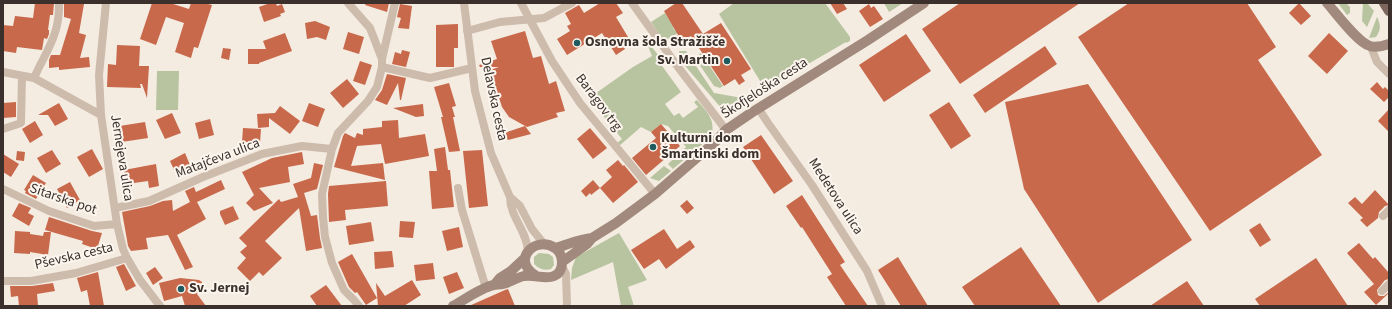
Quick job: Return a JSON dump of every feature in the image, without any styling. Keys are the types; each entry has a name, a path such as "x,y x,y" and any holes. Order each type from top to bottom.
{"main road":[{"path":"1384,3 1389,11"}],"street":[{"path":"34,78 42,59 54,40 59,16 59,3"},
{"name":"Jernejeva ulica","path":"106,3 99,75 101,115 117,224 127,258 140,280 160,306"},
{"path":"348,3 370,28 382,63"},
{"path":"359,306 344,290 332,264 325,237 322,194 332,149 338,133 368,101 377,87 395,3"},
{"name":"Delavska cesta","path":"464,3 475,91 487,139 496,166 510,197 520,206 532,230 544,244"},
{"name":"Baragov trg","path":"521,3 529,20 559,71 580,103 655,194"},
{"path":"467,31 500,22 544,18 572,3"},
{"path":"632,3 726,130"},
{"name":"Škofjeloška cesta","path":"562,264 587,244 592,238 616,223 655,194 715,142 726,130 758,108 868,40 924,3"},
{"path":"1327,3 1353,33 1370,47 1377,62 1389,74"},
{"path":"1370,47 1380,47 1389,44"},
{"path":"382,63 430,78 472,68"},
{"path":"3,72 34,78 101,115"},
{"path":"3,129 21,123 22,76"},
{"name":"Medetova ulica","path":"758,108 812,185 867,271 882,306"},
{"name":"Matajčeva ulica","path":"115,208 149,201 203,177 262,154 302,146 332,149"},
{"path":"458,188 462,210 491,286"},
{"name":"Sitarska pot","path":"3,189 49,211 94,226 117,224"},
{"name":"Delavska cesta","path":"510,197 510,206 528,244 526,254"},
{"path":"1383,216 1389,210"},
{"name":"Škofjeloška cesta","path":"555,248 584,238 592,238"},
{"path":"453,306 491,286 511,271 532,247 544,244 555,248 562,257 560,272 549,278 542,278 535,275 528,271 526,265 526,254"},
{"name":"Pševska cesta","path":"3,281 32,281 76,273 127,258"},
{"path":"562,264 566,274 567,306"},
{"path":"491,286 502,285 518,278 535,275"},
{"path":"1382,290 1389,284"}],"green space":[{"path":"734,3 825,3 850,37 850,41 765,89 719,14"},
{"path":"884,3 903,3 889,12"},
{"path":"1338,3 1346,3 1350,7 1350,13 1347,15"},
{"path":"1363,3 1367,3 1374,11 1367,27 1362,21"},
{"path":"665,13 674,27 673,28 678,33 670,38 662,39 651,22"},
{"path":"1377,17 1380,30 1376,37 1369,38"},
{"path":"646,34 653,43 650,45 659,56 657,59 681,92 665,104 674,116 679,113 683,118 698,107 694,102 697,100 707,112 712,124 712,136 673,169 668,164 686,147 668,126 661,124 651,132 641,127 619,146 617,143 622,139 589,98 633,67 652,56 644,36"},
{"path":"679,51 686,51 714,93 748,99 724,116 722,109 680,60"},
{"path":"701,53 723,86 720,88 714,86 695,58"},
{"path":"157,71 179,71 178,110 156,110"},
{"path":"664,166 671,171 659,181 650,178"},
{"path":"619,233 647,280 628,287 634,306 621,306 613,262 571,280 572,268 576,257"},
{"path":"539,253 549,254 553,257 554,265 551,269 542,269 534,264 534,257"}],"building":[{"path":"35,3 54,3 53,15 50,15 48,30 49,34 47,39 44,38 42,50 17,47 16,53 3,51 3,25 13,26 15,16 33,18"},
{"path":"64,3 84,4 79,33 86,35 80,58 89,57 90,67 59,70 59,67 49,68 49,60 51,55 60,55 71,19 64,17"},
{"path":"152,3 170,3 189,9 191,3 204,3 212,5 198,48 194,47 191,58 175,52 184,23 166,17 156,45 140,39"},
{"path":"270,3 276,3 277,6 282,4 285,12 280,14 281,16 264,22 259,7"},
{"path":"366,3 389,3 387,12 365,5"},
{"path":"600,3 616,3 623,13 616,17 628,37 621,41 625,49 616,55 602,33 567,55 557,39 570,31 567,26 571,24 565,13 579,5 584,13"},
{"name":"Sv. Martin","path":"676,3 682,3 703,34 721,23 751,69 741,75 745,81 739,85 735,79 724,86 691,36 684,40 670,44 678,35 664,11"},
{"path":"830,3 843,3 847,9 837,14"},
{"path":"960,3 1080,3 960,84 922,29"},
{"path":"1129,3 1247,3 1276,47 1258,60 1322,155 1210,231 1078,37"},
{"path":"1299,3 1311,16 1301,25 1289,13"},
{"path":"400,4 412,6 409,29 398,28 401,18 397,17"},
{"path":"869,4 871,8 874,6 883,19 870,27 859,11"},
{"path":"315,21 330,27 326,40 317,37 307,39 305,23"},
{"path":"458,24 458,48 454,48 454,67 436,67 436,25"},
{"path":"525,31 533,58 541,56 549,84 556,81 565,111 556,113 558,117 527,127 509,117 502,107 490,70 499,67 480,67 479,65 497,59 491,41"},
{"path":"348,32 364,37 359,54 343,49"},
{"path":"285,33 292,51 259,64 248,64 248,49 266,49 263,41"},
{"path":"1329,33 1348,51 1327,74 1308,56"},
{"path":"906,34 931,71 884,102 859,65"},
{"path":"117,45 140,46 139,66 149,66 147,98 142,84 140,84 141,88 107,87 108,64 116,65"},
{"path":"1045,46 1057,64 985,113 973,95"},
{"path":"223,48 231,49 229,60 221,58"},
{"path":"402,50 410,52 406,67 392,64 395,52 401,54"},
{"path":"360,61 372,65 365,85 353,81"},
{"path":"387,74 406,78 401,100 398,83 387,105 375,100 382,90"},
{"path":"347,79 359,94 343,108 330,93"},
{"path":"1377,82 1383,89 1385,87 1389,91 1389,97 1384,102 1370,89"},
{"path":"449,83 456,106 452,107 460,151 449,152 441,117 443,117 434,87"},
{"path":"1088,84 1192,240 1098,303 1024,189 1005,102"},
{"path":"16,102 16,117 3,118 3,103"},
{"path":"949,102 971,136 951,149 929,115"},
{"path":"59,103 68,119 55,126 48,115 38,115"},
{"path":"309,103 325,109 318,127 302,121"},
{"path":"423,104 424,116 416,117 393,108"},
{"path":"280,106 300,121 290,134 269,118 269,127 258,128 257,114 275,113"},
{"path":"1389,109 1389,132 1378,121"},
{"path":"172,113 181,133 165,139 156,120"},
{"path":"210,119 214,135 199,139 195,123"},
{"path":"398,120 399,138 425,134 429,156 385,164 381,144 357,146 351,166 383,163 385,180 334,167 345,133 355,138 357,133 363,135 363,129 382,127 382,121"},
{"path":"35,121 43,135 30,143 22,129"},
{"path":"145,122 148,138 115,143 113,127"},
{"path":"661,124 680,146 646,175 632,158 656,138 651,132"},
{"path":"525,126 531,134 508,140 504,133"},
{"path":"243,128 261,129 260,143 242,142"},
{"path":"590,128 607,148 593,159 577,139"},
{"path":"761,135 793,181 774,194 743,147"},
{"path":"445,147 448,170 450,170 454,207 432,209 429,171 437,171 434,149"},
{"path":"92,149 103,169 89,177 77,157"},
{"path":"52,150 61,164 46,173 37,158"},
{"path":"482,150 488,206 469,208 463,151"},
{"path":"17,151 25,152 24,161 16,160"},
{"path":"302,152 304,164 288,167 290,182 259,188 273,203 254,211 246,203 254,195 242,172 272,158"},
{"path":"185,153 190,168 176,174 170,161"},
{"path":"3,154 19,164 11,177 3,172"},
{"path":"618,160 638,182 613,203 600,188 612,177 606,170"},
{"path":"314,163 323,165 317,189 304,193 311,216 317,215 322,248 306,251 299,208 265,241 282,258 263,276 259,272 250,281 237,268 246,258 240,252 247,246 239,238 279,199 281,202 298,197 293,184 311,178"},
{"path":"156,164 159,186 149,188 148,181 127,184 124,170"},
{"path":"33,175 46,183 36,199 25,193 26,191 24,190"},
{"path":"221,180 225,189 197,202 206,219 177,235 193,267 185,270 168,235 146,238 148,249 131,251 128,246 122,212 172,200 173,211 190,202 185,191 194,187 196,192"},
{"path":"593,180 600,188 591,195 590,193 586,197 581,191"},
{"path":"386,181 388,206 345,210 346,220 329,222 329,186"},
{"path":"70,182 80,200 67,208 57,189"},
{"path":"1375,190 1389,205 1385,206 1379,212 1378,218 1367,227 1360,220 1363,218 1348,203 1355,197 1362,204"},
{"path":"802,195 845,262 840,265 868,306 846,306 827,277 832,274 802,227 801,228 786,206"},
{"path":"687,200 694,208 687,214 680,206"},
{"path":"19,203 31,208 28,213 34,216 29,226 12,216"},
{"path":"233,206 239,219 225,225 220,211"},
{"path":"49,217 102,233 97,249 82,244 83,241 45,230"},
{"path":"400,221 415,222 413,238 399,237"},
{"path":"371,222 374,241 349,245 346,226"},
{"path":"1260,223 1271,240 1260,247 1249,230"},
{"path":"459,227 463,247 447,251 442,231"},
{"path":"664,229 677,249 690,240 695,247 666,269 659,259 644,269 631,250"},
{"path":"15,231 30,232 30,234 43,236 44,232 51,232 48,255 30,252 30,254 14,253"},
{"path":"1359,243 1373,259 1375,257 1389,273 1389,279 1385,280 1377,290 1378,295 1380,296 1384,296 1389,293 1376,305 1364,292 1374,284 1347,253"},
{"path":"1021,247 1061,306 975,306 962,287"},
{"path":"392,251 394,267 375,269 374,252"},
{"path":"352,254 377,298 366,305 357,292 355,293 349,287 338,262"},
{"path":"898,257 928,306 901,306 878,270"},
{"path":"1316,258 1348,306 1260,306 1255,299"},
{"path":"433,263 435,279 416,281 414,265"},
{"path":"124,264 136,286 126,291 116,267"},
{"path":"155,267 163,278 153,285 146,273"},
{"path":"98,272 104,306 90,306 87,290 81,292 77,278"},
{"path":"457,272 464,288 449,294 443,277"},
{"name":"Sv. Jernej","path":"180,278 199,280 202,282 202,286 197,294 206,306 185,306 182,296 164,301 159,283"},
{"path":"412,280 421,295 404,306 378,306 376,283 385,296"},
{"path":"1187,281 1204,306 1150,306"},
{"path":"53,283 55,291 37,294 38,305 19,306 18,296 11,297 10,286 32,286"},
{"path":"326,285 342,306 317,306 310,296"},
{"path":"508,289 515,306 469,306 505,290"}],"place":[{"name":"Osnovna šola Stražišče","path":"577,43"},
{"name":"Sv. Martin","path":"727,61"},
{"name":"Kulturni dom Šmartinski dom","path":"653,147"},
{"name":"Sv. Jernej","path":"181,289"}]}
